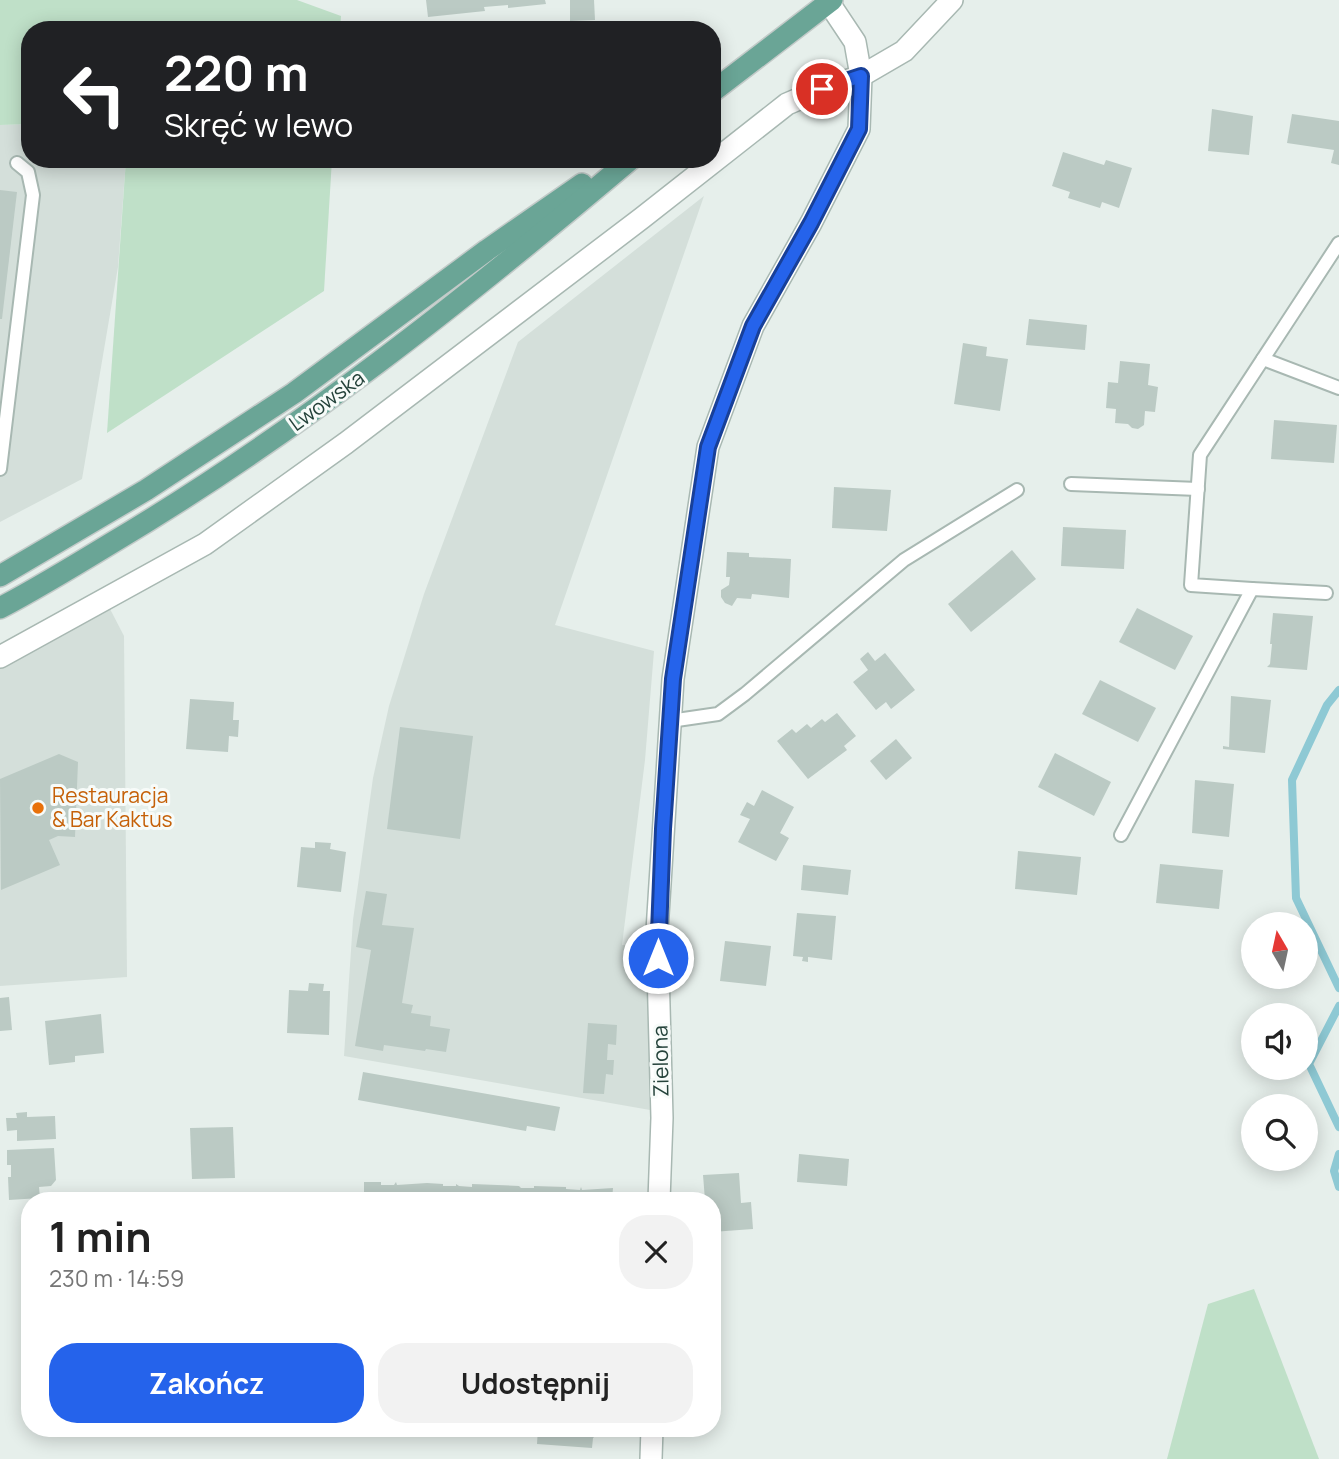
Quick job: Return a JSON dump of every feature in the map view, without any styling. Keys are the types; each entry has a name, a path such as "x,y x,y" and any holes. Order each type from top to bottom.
{"main road":[{"path":"721,85 831,1"},
{"name":"Lwowska","path":"0,576 146,490 294,393 487,250 605,168"},
{"name":"Lwowska","path":"0,608 171,508 310,414 502,268 620,168"}],"street":[{"path":"721,156 787,104 861,76 904,51 952,0"},
{"name":"Zielona","path":"659,1192 662,1118 657,931 673,679 708,447 753,326 811,223 859,129 861,76 855,42 831,1"},
{"path":"0,657 205,544 346,443 706,168"},
{"path":"650,1459 651,1437"}],"lane":[{"path":"17,163 21,167"},
{"path":"0,469 33,194 27,172 23,168"},
{"path":"1326,593 1191,585 1200,455 1339,243"},
{"path":"1263,359 1339,388"},
{"path":"1071,484 1198,489"},
{"path":"670,721 718,714 746,694 904,560 1017,490"},
{"path":"1121,835 1252,589"}],"shaded area":[{"path":"21,124 21,168 125,168 118,267 82,479 0,522 0,125"},
{"path":"704,196 555,625 654,651 645,760 622,945 646,946 650,1110 344,1056 353,920 373,778 389,706 424,594 518,342"},
{"path":"109,607 124,636 127,977 0,986 0,665"}],"green space":[{"path":"0,0 297,0 341,16 341,21 21,21 21,124 0,125"},
{"path":"125,168 331,168 324,291 107,433"},
{"path":"1254,1289 1319,1459 1167,1459 1208,1304"}],"building":[{"path":"426,0 545,0 546,4 508,8 508,5 484,7 485,11 428,17"},
{"path":"570,0 594,0 595,20 570,21"},
{"path":"1212,109 1253,116 1249,155 1208,151"},
{"path":"1292,114 1339,121 1339,165 1331,163 1334,150 1287,143"},
{"path":"1063,152 1104,165 1106,160 1132,168 1119,208 1102,202 1100,208 1068,198 1070,192 1052,186"},
{"path":"0,190 17,192 2,319 0,319"},
{"path":"1029,319 1087,325 1085,350 1026,345"},
{"path":"963,343 987,347 986,356 1008,359 1000,411 954,404"},
{"path":"1120,361 1150,364 1148,385 1158,387 1155,412 1145,411 1144,425 1138,429 1128,424 1115,423 1116,409 1106,408 1108,382 1118,383"},
{"path":"1274,420 1337,425 1334,463 1271,459"},
{"path":"834,487 891,490 887,531 832,528"},
{"path":"1063,527 1126,530 1124,569 1061,566"},
{"path":"1012,550 1036,579 971,632 948,604"},
{"path":"727,552 749,553 749,557 791,559 789,598 752,594 751,599 737,598 732,606 725,603 721,590 729,585 730,577 726,577"},
{"path":"1137,608 1193,636 1175,670 1119,642"},
{"path":"1273,613 1313,616 1307,670 1267,667 1270,664"},
{"path":"868,652 875,661 885,653 915,690 891,709 886,702 876,710 853,682 868,670 860,659"},
{"path":"1100,680 1156,708 1138,742 1082,714"},
{"path":"1231,696 1271,700 1265,753 1223,749 1223,746 1229,747"},
{"path":"190,699 234,702 233,720 239,720 238,737 229,736 228,752 186,749"},
{"path":"837,713 856,736 844,746 847,750 808,779 777,741 792,729 796,733 807,724 811,728 822,719 825,722"},
{"path":"400,727 473,736 460,839 387,829"},
{"path":"896,739 912,758 886,780 870,761"},
{"path":"1055,753 1111,782 1094,816 1038,787"},
{"name":"Restauracja & Bar Kaktus","path":"59,754 78,762 75,837 58,836 49,840 60,865 1,890 0,779"},
{"path":"1195,780 1234,784 1229,837 1192,833"},
{"path":"762,790 794,807 780,833 789,838 776,861 738,842 750,819 740,815 747,802 754,806"},
{"path":"315,842 331,843 330,849 346,852 341,892 297,887 301,847 315,848"},
{"path":"1018,851 1081,857 1077,895 1015,889"},
{"path":"1160,864 1223,870 1219,909 1156,903"},
{"path":"803,865 851,870 848,895 801,890"},
{"path":"366,891 387,894 382,925 414,928 402,1003 413,1005 411,1013 431,1016 430,1026 450,1029 446,1052 384,1045 383,1051 355,1046 371,950 356,947"},
{"path":"797,913 836,916 832,960 808,957 808,962 802,961 803,957 793,956"},
{"path":"725,941 771,946 766,986 720,981"},
{"path":"309,983 324,984 323,991 330,991 329,1035 287,1033 289,990 308,991"},
{"path":"9,997 12,1030 0,1031 0,998"},
{"path":"101,1014 104,1053 75,1056 75,1062 49,1065 45,1021"},
{"path":"588,1023 617,1025 616,1045 608,1044 607,1060 614,1060 613,1075 606,1074 604,1094 583,1093"},
{"path":"363,1072 560,1107 555,1131 527,1126 526,1131 358,1100"},
{"path":"27,1112 27,1117 55,1116 56,1139 17,1141 17,1130 7,1131 6,1118 17,1118 16,1113"},
{"path":"233,1127 235,1178 192,1179 190,1128"},
{"path":"54,1148 56,1180 51,1186 39,1187 39,1192 21,1192 21,1199 9,1200 8,1177 11,1177 11,1165 7,1165 7,1150"},
{"path":"799,1154 849,1159 847,1186 797,1182"},
{"path":"739,1173 741,1203 751,1202 753,1229 721,1231 721,1192 704,1192 703,1175"},
{"path":"364,1182 381,1182 381,1185 394,1185 396,1182 397,1185 427,1183 472,1187 472,1184 521,1188 566,1187 580,1190 581,1187 582,1190 613,1188 613,1192 364,1192"},
{"path":"537,1437 594,1437 592,1448 537,1444"}],"waterway":[{"path":"1339,690 1327,705 1292,780 1296,898 1339,988"},
{"path":"1339,1006 1309,1064 1339,1127"},
{"path":"1339,1154 1334,1171 1339,1187"}],"place":[{"name":"Restauracja & Bar Kaktus","path":"38,808"}],"route":[{"path":"658,958 657,931 673,679 708,447 753,326 811,223 859,129 861,76 822,89"}]}
